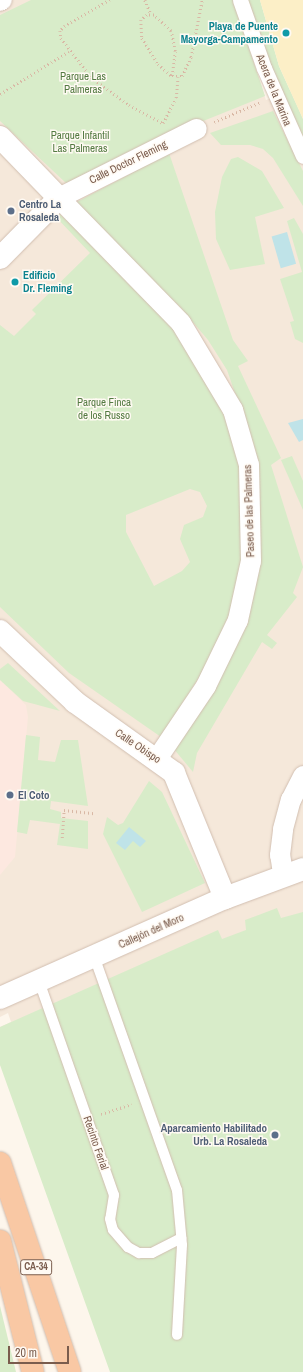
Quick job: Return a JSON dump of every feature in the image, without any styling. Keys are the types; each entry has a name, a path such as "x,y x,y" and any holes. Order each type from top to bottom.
{"highway":[{"name":"CA-34","path":"0,1163 70,1372"},
{"name":"CA-34","path":"0,1241 33,1372"}],"street":[{"name":"Acera de la Marina","path":"240,0 276,96 303,156"},
{"name":"Calle Doctor Fleming","path":"0,258 59,198 197,129"},
{"name":"Paseo de las Palmeras","path":"0,137 181,323 233,410 249,465 251,561 238,620 206,686 157,760"},
{"name":"Calle Obispo","path":"0,631 76,702 174,773 182,787 225,898"},
{"path":"293,871 280,855 283,829 291,800 303,776"},
{"name":"Callejón del Moro","path":"0,998 225,898 293,871"}],"lane":[{"path":"94,956 177,1190 182,1238 177,1335"},
{"name":"Recinto Ferial","path":"38,981 88,1118 114,1195 110,1219 120,1239 139,1253 152,1253 182,1238"}],"path":[{"path":"110,0 87,11 60,31 69,52 111,93 163,123"},
{"path":"145,0 151,14 171,31 175,51 172,76"},
{"path":"167,143 163,123 176,98 178,77 191,57 202,0"},
{"path":"151,14 141,20 142,38 158,64 172,76 178,77"},
{"path":"0,94 69,52"},
{"path":"197,129 276,96"},
{"path":"62,838 64,810 94,813"},
{"path":"88,1118 145,1099"}],"shaded area":[{"path":"0,0 233,0 266,100 290,90 303,119 303,1372 0,1065 0,1027 11,1022 8,1013 0,1017"},
{"name":"El Coto","path":"0,680 26,705 28,717 15,857 0,875"}],"green space":[{"name":"Parque Las Palmeras","path":"31,0 233,0 265,96 171,134 67,184 0,121 0,15"},
{"path":"244,0 260,0 279,66 303,119 303,146"},
{"path":"273,111 303,171 303,206 273,158 263,149 250,145 221,145 210,133"},
{"path":"169,153 233,340 248,361 238,366 281,458 271,465 303,567 293,593 297,597 267,635 277,643 272,649 262,642 197,753 193,772 173,748 238,634 252,442 227,370 208,340 181,308 73,204"},
{"path":"238,157 262,171 284,208 255,217 265,264 230,270 216,239 215,212 222,177 231,159"},
{"name":"Parque Finca de los Russo","path":"58,212 178,329 219,400 238,455 242,486 242,559 233,607 205,668 161,737 69,673 0,607 0,325 14,336 36,314 32,310 90,253 55,216","holes":["190,489 200,492 207,506 203,517 184,525 180,539 190,562 182,571 154,586 126,532 126,515"]},
{"path":"294,218 303,234 303,343 295,339 290,322 294,321 280,279 302,272 287,221"},
{"path":"292,456 303,481 303,510 281,460"},
{"path":"8,663 60,711 23,701 0,680 0,669"},
{"path":"26,735 40,737 38,760 55,762 61,740 78,740 88,806 51,801 50,809 61,812 61,818 88,821 88,849 57,845 60,824 30,820 27,834 17,832"},
{"path":"149,781 162,792 205,883 142,912 103,834 107,817 118,825 123,823"},
{"path":"277,908 281,918 303,912 303,1372 110,1372 0,1065 0,1027 218,930 222,939 246,930 245,920"},
{"path":"0,1306 16,1372 0,1372"}],"sand":[{"name":"Playa de Puente Mayorga-Campamento","path":"260,0 303,0 303,119 279,66"}],"water":[{"path":"287,232 296,264 281,268 272,236"},
{"path":"303,419 303,440 299,442 288,423"},
{"path":"129,827 146,841 140,847 133,841 125,850 116,843"}],"place":[{"name":"Playa de Puente Mayorga-Campamento","path":"286,33"},
{"name":"Centro La Rosaleda","path":"11,211"},
{"name":"Edificio Dr. Fleming","path":"15,282"},
{"name":"El Coto","path":"10,795"},
{"name":"Aparcamiento Habilitado Urb. La Rosaleda","path":"275,1135"}],"park label":[{"name":"Parque Infantil Las Palmeras","path":"80,142"}]}
